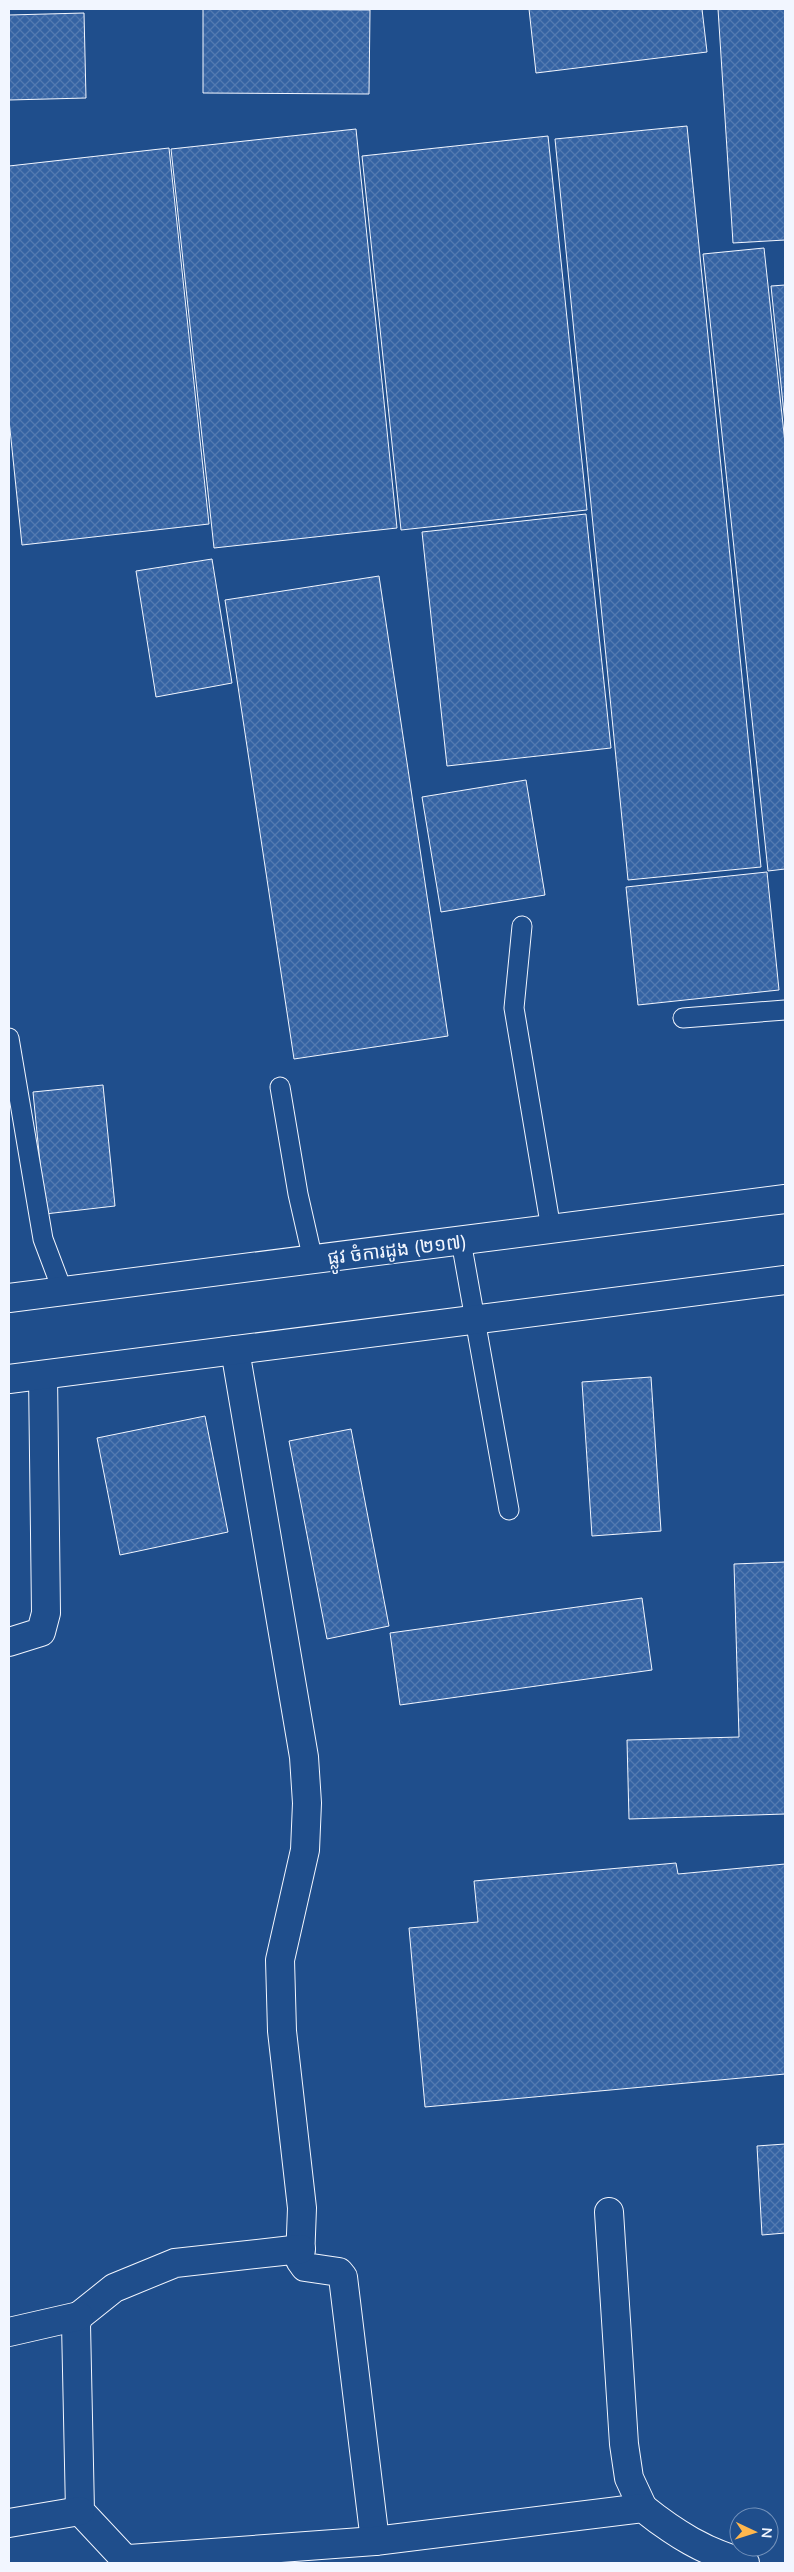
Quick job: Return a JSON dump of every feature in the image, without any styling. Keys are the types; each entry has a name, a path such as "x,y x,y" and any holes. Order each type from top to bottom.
{"street":[{"name":"ផ្លូវ ចំការដូង (២១៧)","path":"9,1298 785,1199"},
{"path":"9,1379 785,1280"},
{"path":"236,1350 304,1757 307,1803 305,1850 280,1960 282,2031 302,2208 300,2249 302,2265 305,2267 339,2272 343,2277 375,2541"},
{"path":"9,1642 41,1632 46,1613 43,1375"},
{"path":"609,2212 624,2444 629,2478 643,2508 666,2527 726,2558 745,2563"},
{"path":"9,2332 79,2316 114,2288 175,2263 300,2249"},
{"path":"79,2316 76,2324 80,2511 123,2557 129,2559 375,2541 643,2508"},
{"path":"9,2523 80,2511"}],"lane":[{"path":"522,926 514,1008 551,1229"},
{"path":"683,1018 785,1010"},
{"path":"9,1038 43,1239 63,1292"},
{"path":"280,1087 298,1194 313,1260"},
{"path":"461,1241 509,1510"}],"building":[{"path":"203,9 370,10 369,94 203,93"},
{"path":"529,9 702,9 707,52 536,73"},
{"path":"718,9 785,9 785,240 733,243"},
{"path":"84,13 86,98 9,100 9,15"},
{"path":"687,126 761,867 628,880 555,139"},
{"path":"356,129 397,528 214,548 171,149"},
{"path":"548,136 587,510 401,530 362,156"},
{"path":"169,148 209,524 22,545 9,420 9,166"},
{"path":"764,248 785,443 785,869 768,871 703,254"},
{"path":"785,285 785,424 771,286"},
{"path":"586,514 611,748 447,766 422,532"},
{"path":"212,559 232,683 156,697 136,571"},
{"path":"379,576 448,1036 294,1059 225,600"},
{"path":"526,780 545,895 441,912 422,797"},
{"path":"767,872 779,990 638,1005 626,887"},
{"path":"103,1085 115,1206 45,1214 33,1092"},
{"path":"651,1377 661,1531 592,1536 582,1382"},
{"path":"205,1416 228,1532 120,1555 97,1438"},
{"path":"351,1429 389,1626 327,1639 289,1441"},
{"path":"785,1562 785,1814 629,1819 627,1740 739,1737 734,1564"},
{"path":"642,1598 652,1670 400,1705 390,1633"},
{"path":"676,1863 678,1874 785,1864 785,2074 425,2107 409,1928 478,1922 474,1881"},
{"path":"785,2144 785,2233 762,2235 757,2146"}]}
